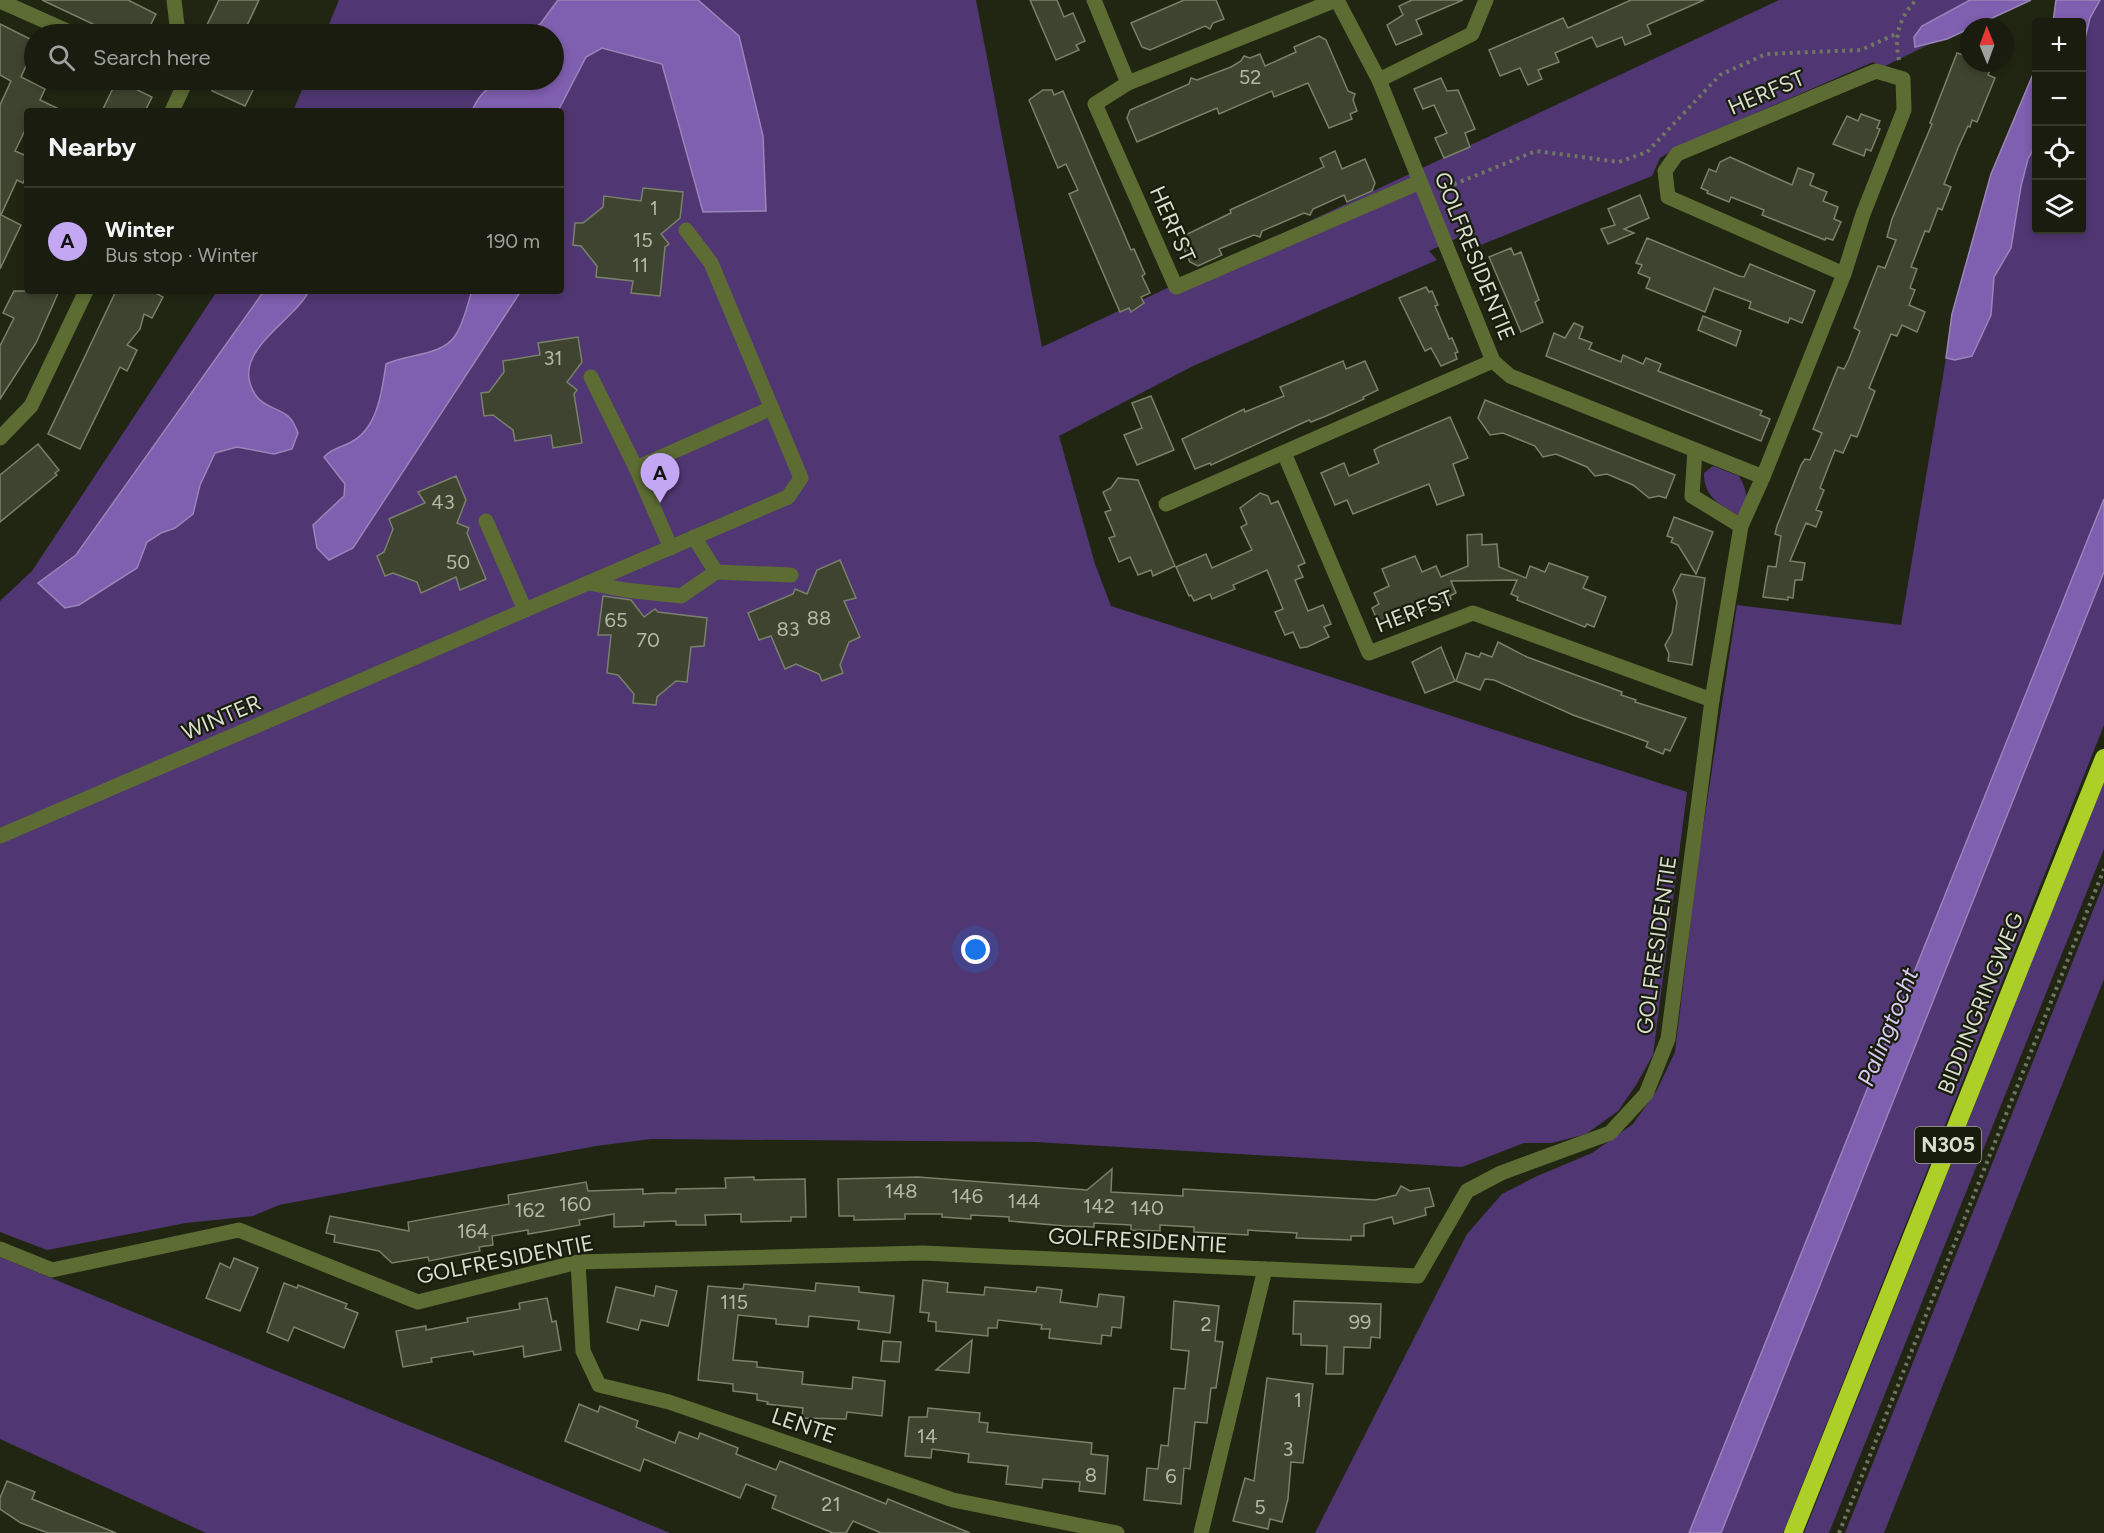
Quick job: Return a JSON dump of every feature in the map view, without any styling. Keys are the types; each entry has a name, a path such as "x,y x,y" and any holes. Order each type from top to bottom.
{"highway":[{"name":"BIDDINGRINGWEG","path":"1793,1533 2104,758"}],"street":[{"path":"174,0 177,24"},
{"path":"1094,0 1128,82"},
{"name":"HERFST","path":"1336,0 1128,82 1095,104 1176,287 1423,189"},
{"name":"GOLFRESIDENTIE","path":"0,1249 52,1270 239,1230 418,1302 578,1263 923,1253 1418,1276 1467,1191 1501,1173 1610,1133 1646,1094 1668,1039 1712,700 1741,526 1763,477 1510,376 1493,361 1379,80 1336,0"},
{"path":"1379,80 1472,34 1486,0"},
{"path":"0,1 52,24"},
{"name":"HERFST","path":"1844,274 1668,196 1665,171 1677,154 1876,71 1903,79"},
{"path":"1763,477 1844,274 1863,214 1904,110 1903,79"},
{"path":"173,108 178,90"},
{"name":"WINTER","path":"0,836 788,497 801,478 711,262 686,230"},
{"path":"0,438 31,406 85,294"},
{"path":"1166,504 1493,361"},
{"path":"591,377 636,468 671,548"},
{"path":"636,468 772,408"},
{"path":"1695,450 1692,496 1741,526"},
{"name":"HERFST","path":"1284,453 1369,653 1473,613 1712,700"},
{"path":"486,521 525,610"},
{"path":"694,537 716,572"},
{"path":"589,583 625,590 681,596 716,572 791,575"},
{"name":"LENTE","path":"578,1263 583,1350 599,1385 669,1402 953,1500 1117,1533"},
{"path":"1201,1533 1265,1269"}],"path":[{"path":"1903,79 1896,34 1905,12 1916,0"},
{"path":"1423,189 1536,151 1619,162 1647,152 1720,75 1766,54 1861,50 1896,34"},
{"path":"1839,1533 2104,869"}],"shaded area":[{"path":"339,0 976,0 1042,347 1779,0 1970,0 1922,26 1920,47 1930,44 1883,67 1873,62 1678,147 1660,158 1652,176 1471,249 1464,235 1429,251 1437,260 1193,366 1059,436 1095,564 1111,606 1687,792 1653,1055 1618,1111 1586,1134 1552,1143 1524,1143 1462,1167 1035,1142 651,1139 596,1146 279,1205 253,1216 186,1223 47,1250 0,1232 0,601 32,571 215,294 564,294 564,108 294,108 302,90 564,90 564,24 329,24"},
{"path":"558,0 698,0 739,36 763,136 766,211 703,212 662,64 602,48 586,57 560,108 474,108 486,90 564,90 564,24 541,23"},
{"path":"1970,0 2031,0 1992,18 1960,18 1960,33 1947,39 1915,47 1914,37 1922,26"},
{"path":"2056,0 2100,0 2090,18 2086,34 2086,18 2054,18"},
{"path":"2100,0 2104,0 2104,499 1689,1533 1315,1533 1467,1234 1502,1194 1592,1153 1633,1124 1657,1090 1675,1052 1698,861 1737,605 1901,625 1946,358 1955,360 1972,356 1991,315 1994,277 2011,248 2021,186 2032,152 2032,234 2086,234 2086,34 2090,18"},
{"path":"2032,77 2032,152 2021,186 2011,248 1994,277 1991,315 1972,356 1955,360 1946,358 1952,314 1991,174"},
{"path":"262,294 307,294 265,340 255,353 249,367 249,381 257,397 286,414 294,424 298,433 292,449 274,454 237,447 215,453 200,485 193,514 175,528 147,542 137,568 79,605 65,608 38,583 76,555"},
{"path":"471,294 519,294 353,548 329,560 317,548 313,525 344,496 345,484 324,457 331,451 353,441 368,426 377,407 386,364 433,351 449,343 463,320"},
{"path":"1713,466 1739,476 1746,491 1746,500 1738,515 1719,503 1710,494 1704,473"},
{"path":"2104,499 2104,572 1721,1533 1689,1533"},
{"path":"2104,572 2104,725 1783,1533 1721,1533"},
{"path":"2104,780 2104,849 1829,1533 1804,1533"},
{"path":"2104,883 2104,979 1884,1533 1845,1533"},
{"path":"0,1257 670,1533 206,1533 0,1439"}],"building":[{"path":"42,0 128,0 156,14 151,24 93,24"},
{"path":"219,0 259,0 248,24 207,24"},
{"path":"1030,0 1057,0 1064,17 1073,13 1085,41 1076,45 1079,50 1056,60"},
{"path":"1184,0 1216,0 1224,19 1213,23 1210,29 1205,26 1150,50 1142,47 1131,23"},
{"path":"1412,0 1463,0 1416,20 1422,34 1396,45 1387,25 1403,15 1399,6"},
{"path":"1631,0 1704,0 1647,25 1651,34 1625,45 1622,37 1597,47 1592,37 1555,53 1559,62 1538,70 1542,79 1528,85 1520,68 1500,76 1489,50 1563,18 1568,28"},
{"path":"0,24 24,36 24,70 21,77 24,78 24,90 45,90 40,100 57,108 24,108 24,132 15,151 24,155 24,181 23,183 17,180 1,215 21,225 0,269 0,105 11,81 0,75"},
{"path":"1319,36 1326,40 1348,91 1355,94 1353,100 1357,111 1350,114 1352,119 1329,128 1308,83 1274,97 1272,91 1219,114 1217,108 1137,142 1127,118 1130,110 1189,84 1191,78 1197,80 1231,67 1241,61 1244,56 1250,58 1260,54 1265,66 1296,52 1294,47"},
{"path":"1957,53 1960,54 1960,72 1989,72 1988,75 1995,78 1977,122 1972,120 1958,148 1944,184 1951,187 1942,210 1938,208 1929,232 1925,231 1911,267 1917,269 1910,288 1915,290 1909,305 1925,312 1917,332 1902,325 1897,336 1891,334 1869,388 1875,391 1857,437 1851,435 1843,453 1835,450 1820,488 1824,490 1816,510 1822,512 1816,527 1806,523 1790,561 1805,563 1802,580 1795,580 1793,598 1788,597 1788,600 1763,597 1768,566 1776,567 1781,536 1775,534 1777,526 1801,465 1805,459 1810,460 1822,433 1813,429 1838,367 1844,369 1849,359 1860,331 1854,328 1878,266 1885,268 1896,240 1887,237 1892,219 1932,124 1930,123"},
{"path":"1441,78 1447,91 1458,90 1475,129 1465,133 1470,147 1444,158 1435,138 1447,133 1434,105 1423,109 1414,89"},
{"path":"112,90 138,90 152,97 146,108 103,108"},
{"path":"213,90 253,90 245,106"},
{"path":"1043,90 1052,90 1054,95 1063,91 1131,250 1134,249 1145,274 1142,276 1150,293 1141,297 1144,303 1131,312 1129,308 1120,312 1069,194 1078,190 1066,164 1058,168 1029,100"},
{"path":"1861,114 1880,121 1877,128 1880,129 1871,151 1866,149 1864,156 1833,144 1847,116 1858,121"},
{"path":"1335,151 1342,169 1365,159 1375,183 1372,191 1347,202 1344,195 1313,209 1310,215 1304,213 1262,231 1260,237 1254,235 1219,249 1222,255 1198,266 1190,262 1179,238 1231,213 1230,210 1324,167 1320,158"},
{"path":"1730,157 1792,185 1798,168 1814,174 1810,185 1827,192 1823,201 1838,207 1834,219 1841,222 1833,240 1826,238 1825,240 1762,215 1764,210 1731,197 1729,202 1707,193 1708,191 1701,188 1709,169 1716,172 1720,162"},
{"path":"643,188 683,192 680,218 661,234 669,244 665,247 660,296 631,293 633,281 596,277 597,266 581,246 573,245 575,223 583,223 603,207 604,196 641,201"},
{"path":"1640,195 1649,218 1624,229 1634,233 1608,244 1601,229 1615,225 1608,209"},
{"path":"1647,238 1739,276 1744,277 1750,264 1815,291 1802,323 1790,318 1788,323 1749,308 1751,302 1714,288 1705,312 1646,288 1650,278 1638,273 1642,265 1636,263"},
{"path":"1511,248 1514,255 1521,252 1539,300 1535,302 1543,322 1521,332 1489,257"},
{"path":"1426,287 1429,292 1432,291 1438,305 1435,306 1449,339 1452,338 1458,352 1455,353 1457,359 1441,366 1431,348 1425,351 1399,298"},
{"path":"14,291 24,291 24,294 58,294 36,343 0,399 0,346 14,318 3,313"},
{"path":"115,294 158,294 163,297 152,318 144,314 140,329 127,345 137,350 127,371 120,367 80,449 48,434"},
{"path":"1703,316 1741,331 1736,346 1698,330"},
{"path":"1574,323 1583,327 1579,338 1592,343 1589,349 1621,362 1623,355 1643,364 1646,358 1661,364 1658,371 1762,411 1760,415 1770,419 1761,441 1546,356 1554,333 1565,338"},
{"path":"578,337 582,362 567,382 577,390 574,394 582,443 553,448 551,435 515,441 513,430 493,415 484,416 481,393 489,392 504,372 503,361 540,355 538,343"},
{"path":"1343,361 1346,369 1365,361 1378,390 1326,416 1311,422 1309,420 1211,465 1210,463 1195,469 1182,439 1244,409 1245,412 1284,396 1280,387"},
{"path":"1151,396 1174,450 1137,465 1124,435 1142,428 1132,403"},
{"path":"1485,400 1675,475 1666,498 1659,496 1649,498 1633,485 1607,474 1595,476 1587,467 1556,454 1543,457 1535,446 1503,433 1490,435 1478,418"},
{"path":"1450,417 1468,458 1453,464 1464,495 1437,505 1429,484 1353,514 1347,500 1335,505 1321,473 1344,463 1349,476 1379,463 1374,450"},
{"path":"38,444 59,470 55,473 57,475 0,522 0,475"},
{"path":"456,476 466,500 457,523 469,528 467,533 486,579 460,590 456,577 421,593 417,582 393,573 385,576 377,556 384,552 393,529 389,519 425,503 418,492"},
{"path":"1118,478 1138,480 1175,566 1153,576 1151,570 1138,575 1130,557 1119,562 1109,538 1115,536 1105,512 1111,510 1103,492 1111,488"},
{"path":"1260,493 1268,496 1271,504 1278,501 1305,563 1298,566 1303,577 1295,580 1308,611 1323,605 1331,624 1324,627 1329,637 1307,647 1300,648 1293,632 1285,635 1275,612 1283,609 1267,570 1233,585 1235,589 1212,599 1210,594 1194,601 1191,595 1189,596 1176,567 1206,554 1212,568 1252,550 1241,527 1247,524 1240,508"},
{"path":"1674,517 1713,532 1696,574 1678,545 1671,542 1673,538 1667,536"},
{"path":"1482,534 1482,545 1497,544 1499,567 1526,578 1530,566 1545,572 1549,563 1588,577 1583,588 1606,597 1594,627 1587,624 1585,627 1517,600 1518,597 1511,594 1517,580 1451,581 1456,593 1450,596 1451,599 1388,626 1387,623 1380,626 1372,608 1379,604 1374,593 1389,586 1382,569 1415,556 1422,572 1436,566 1441,577 1468,566 1467,535"},
{"path":"840,560 856,598 844,601 860,637 849,642 840,665 843,673 822,681 819,674 796,664 785,669 771,636 759,640 748,613 793,594 795,589 807,594 817,570"},
{"path":"1681,574 1705,578 1692,665 1668,661 1669,654 1665,645 1672,633 1677,602 1673,590"},
{"path":"603,596 631,600 644,617 655,609 658,612 707,618 704,646 691,647 687,682 676,681 657,697 656,705 633,703 634,694 618,675 607,673 611,635 598,635"},
{"path":"1498,642 1527,657 1622,692 1621,695 1636,700 1635,702 1686,718 1670,751 1665,749 1663,754 1646,747 1648,742 1573,715 1494,680 1485,679 1480,690 1456,681 1466,653 1479,657 1481,653 1492,657"},
{"path":"1441,647 1455,681 1425,693 1412,662"},
{"path":"1112,1169 1111,1192 1183,1196 1183,1189 1375,1200 1396,1195 1401,1186 1410,1191 1429,1188 1434,1206 1425,1208 1426,1215 1394,1224 1392,1217 1364,1224 1364,1236 1351,1236 1351,1240 1296,1238 1297,1233 1248,1230 1248,1235 1194,1232 1194,1227 1160,1225 1160,1231 1131,1230 1131,1225 1094,1223 1094,1227 1065,1226 1009,1221 1009,1217 971,1215 971,1219 942,1217 942,1214 905,1214 905,1219 854,1220 854,1216 839,1216 838,1179 918,1177 1087,1190"},
{"path":"754,1177 754,1180 805,1179 806,1217 791,1217 791,1221 741,1222 741,1214 705,1215 706,1225 676,1225 676,1221 644,1222 644,1226 614,1227 614,1214 579,1220 580,1225 528,1234 528,1230 492,1236 493,1245 479,1247 480,1251 429,1261 428,1257 392,1263 379,1251 334,1242 335,1235 326,1233 330,1216 409,1231 408,1222 509,1204 508,1195 586,1182 588,1191 643,1189 643,1194 676,1193 676,1189 726,1188 725,1178"},
{"path":"234,1258 258,1268 240,1311 206,1298 220,1263 230,1268"},
{"path":"923,1280 948,1283 947,1292 984,1295 985,1287 1036,1292 1037,1287 1062,1290 1060,1302 1097,1307 1099,1294 1124,1297 1121,1328 1112,1327 1111,1336 1102,1335 1101,1344 1049,1338 1050,1329 1041,1329 1042,1325 998,1320 997,1328 988,1328 988,1336 936,1331 936,1322 928,1321 929,1313 920,1312"},
{"path":"284,1283 297,1288 298,1285 347,1304 345,1308 358,1313 344,1348 294,1327 288,1341 267,1332"},
{"path":"816,1283 859,1287 859,1292 894,1296 890,1333 858,1329 859,1321 809,1316 808,1327 776,1324 776,1319 738,1315 733,1360 757,1362 757,1367 803,1372 802,1384 852,1389 853,1377 885,1381 882,1416 847,1412 846,1419 802,1418 803,1408 767,1404 768,1402 757,1400 757,1394 733,1391 733,1384 698,1380 708,1286 743,1289 744,1284 815,1291"},
{"path":"656,1286 677,1291 668,1326 641,1320 638,1330 607,1322 616,1287 654,1296"},
{"path":"547,1298 552,1322 556,1321 561,1350 524,1357 523,1346 474,1355 473,1351 431,1358 432,1362 403,1367 396,1331 426,1326 426,1330 468,1322 467,1318 520,1309 519,1303"},
{"path":"1174,1301 1219,1306 1215,1341 1223,1342 1216,1388 1211,1388 1207,1423 1195,1422 1190,1469 1184,1468 1181,1504 1144,1500 1147,1468 1158,1469 1161,1445 1168,1446 1174,1388 1185,1389 1189,1351 1171,1349"},
{"path":"1294,1301 1381,1304 1380,1338 1371,1337 1370,1348 1344,1347 1343,1374 1326,1374 1327,1346 1301,1345 1301,1334 1293,1334"},
{"path":"972,1340 969,1373 936,1370"},
{"path":"883,1341 901,1342 899,1362 881,1361"},
{"path":"1267,1378 1313,1384 1303,1463 1291,1462 1288,1499 1282,1522 1270,1519 1268,1529 1233,1521 1245,1478 1254,1481"},
{"path":"579,1404 598,1412 600,1406 638,1421 636,1427 675,1443 679,1432 698,1439 700,1433 738,1448 736,1454 776,1470 780,1461 886,1504 888,1499 970,1533 881,1533 853,1521 846,1533 833,1533 772,1508 776,1496 746,1484 740,1498 644,1459 640,1471 565,1441"},
{"path":"928,1408 980,1413 979,1422 988,1423 987,1432 1092,1443 1091,1454 1108,1456 1105,1494 1079,1491 1080,1482 1043,1479 1042,1488 1006,1484 1008,1466 968,1462 969,1454 932,1449 931,1458 905,1456 909,1417 927,1417"},
{"path":"7,1481 35,1492 32,1499 116,1533 48,1533 21,1523 0,1509 0,1498"}],"place":[{"name":"Winter","path":"660,503"}],"water label":[{"name":"Palingtocht","path":"1888,1027"}]}
